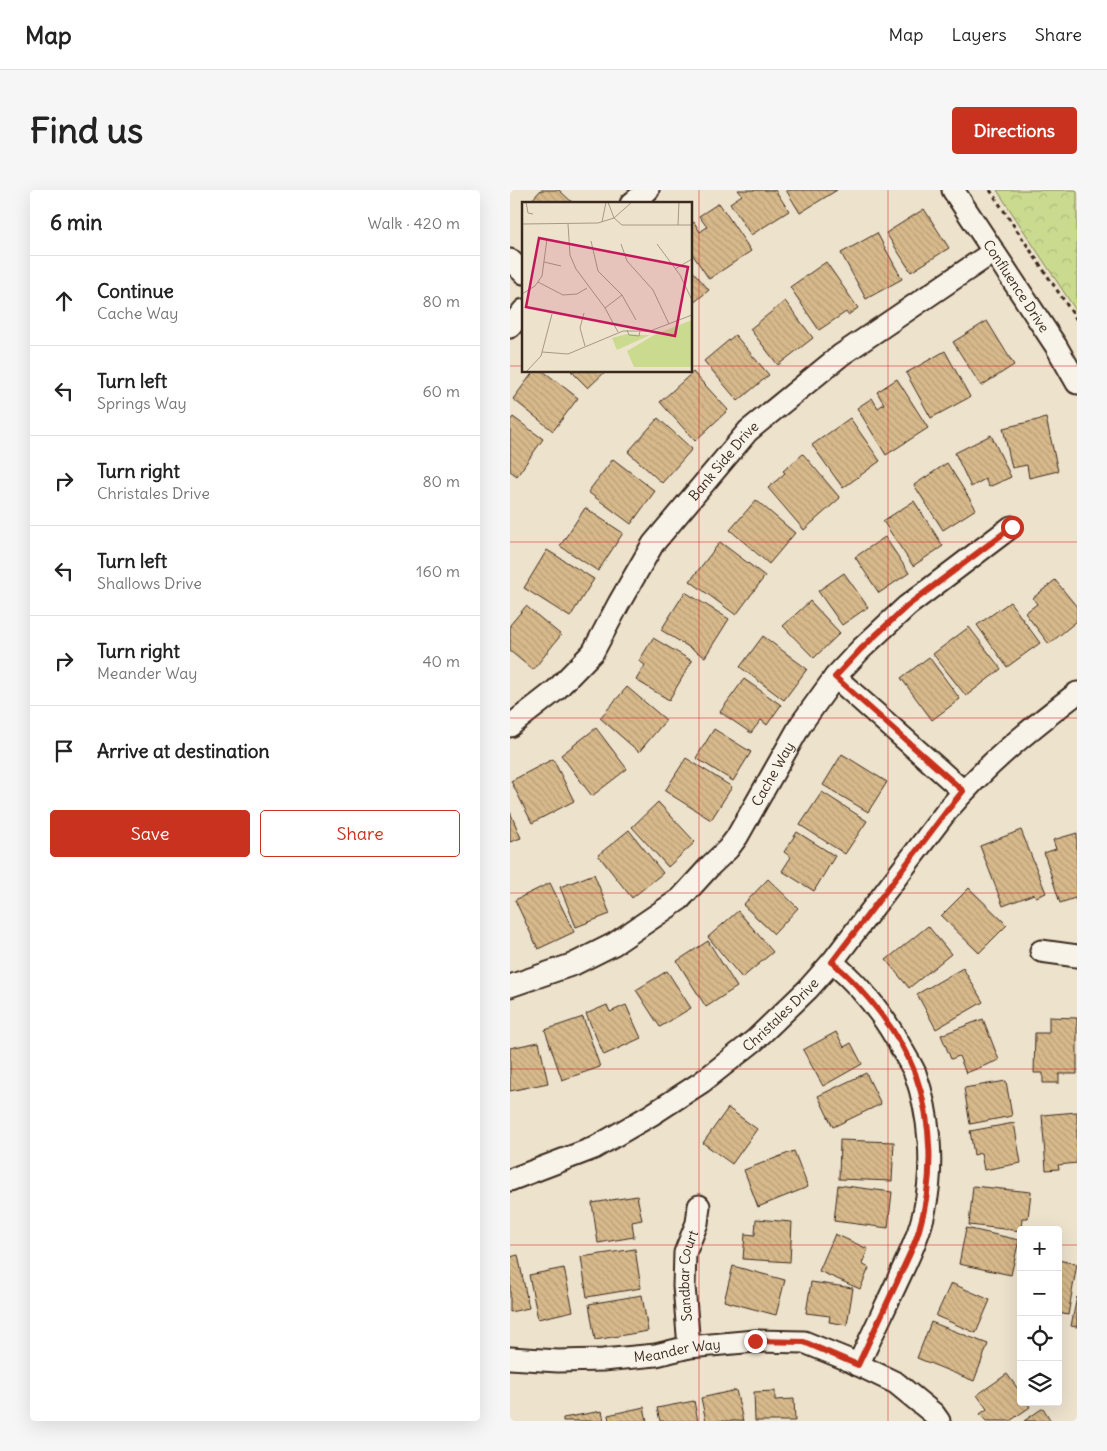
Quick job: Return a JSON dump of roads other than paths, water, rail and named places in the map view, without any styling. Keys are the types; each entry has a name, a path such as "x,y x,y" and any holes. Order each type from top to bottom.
{"street":[{"path":"633,202 648,190"},
{"name":"Confluence Drive","path":"953,190 1056,346 1077,383"},
{"name":"Bank Side Drive","path":"510,726 556,690 593,652 633,576 653,544 748,430 841,355 993,252"},
{"path":"510,260 522,271"},
{"path":"510,326 522,312"},
{"name":"Cache Way","path":"510,986 574,964 614,944 680,899 728,849 801,724 835,677 861,649 907,606 1012,527"},
{"path":"835,677 963,791"},
{"name":"Christales Drive","path":"510,1180 594,1148 651,1115 702,1082 755,1040 808,989 832,962 963,791 1015,742 1077,693"},
{"path":"1041,952 1077,956"},
{"path":"832,962 847,974 868,998 893,1032 914,1073 926,1116 928,1147 929,1180 925,1209 918,1232 909,1257 858,1365"},
{"name":"Sandbar Court","path":"689,1347 684,1286 685,1253 697,1223 699,1206"},
{"name":"Meander Way","path":"510,1358 558,1362 603,1360 656,1355 689,1347 755,1341 804,1342 896,1382 934,1414 939,1421"}]}
